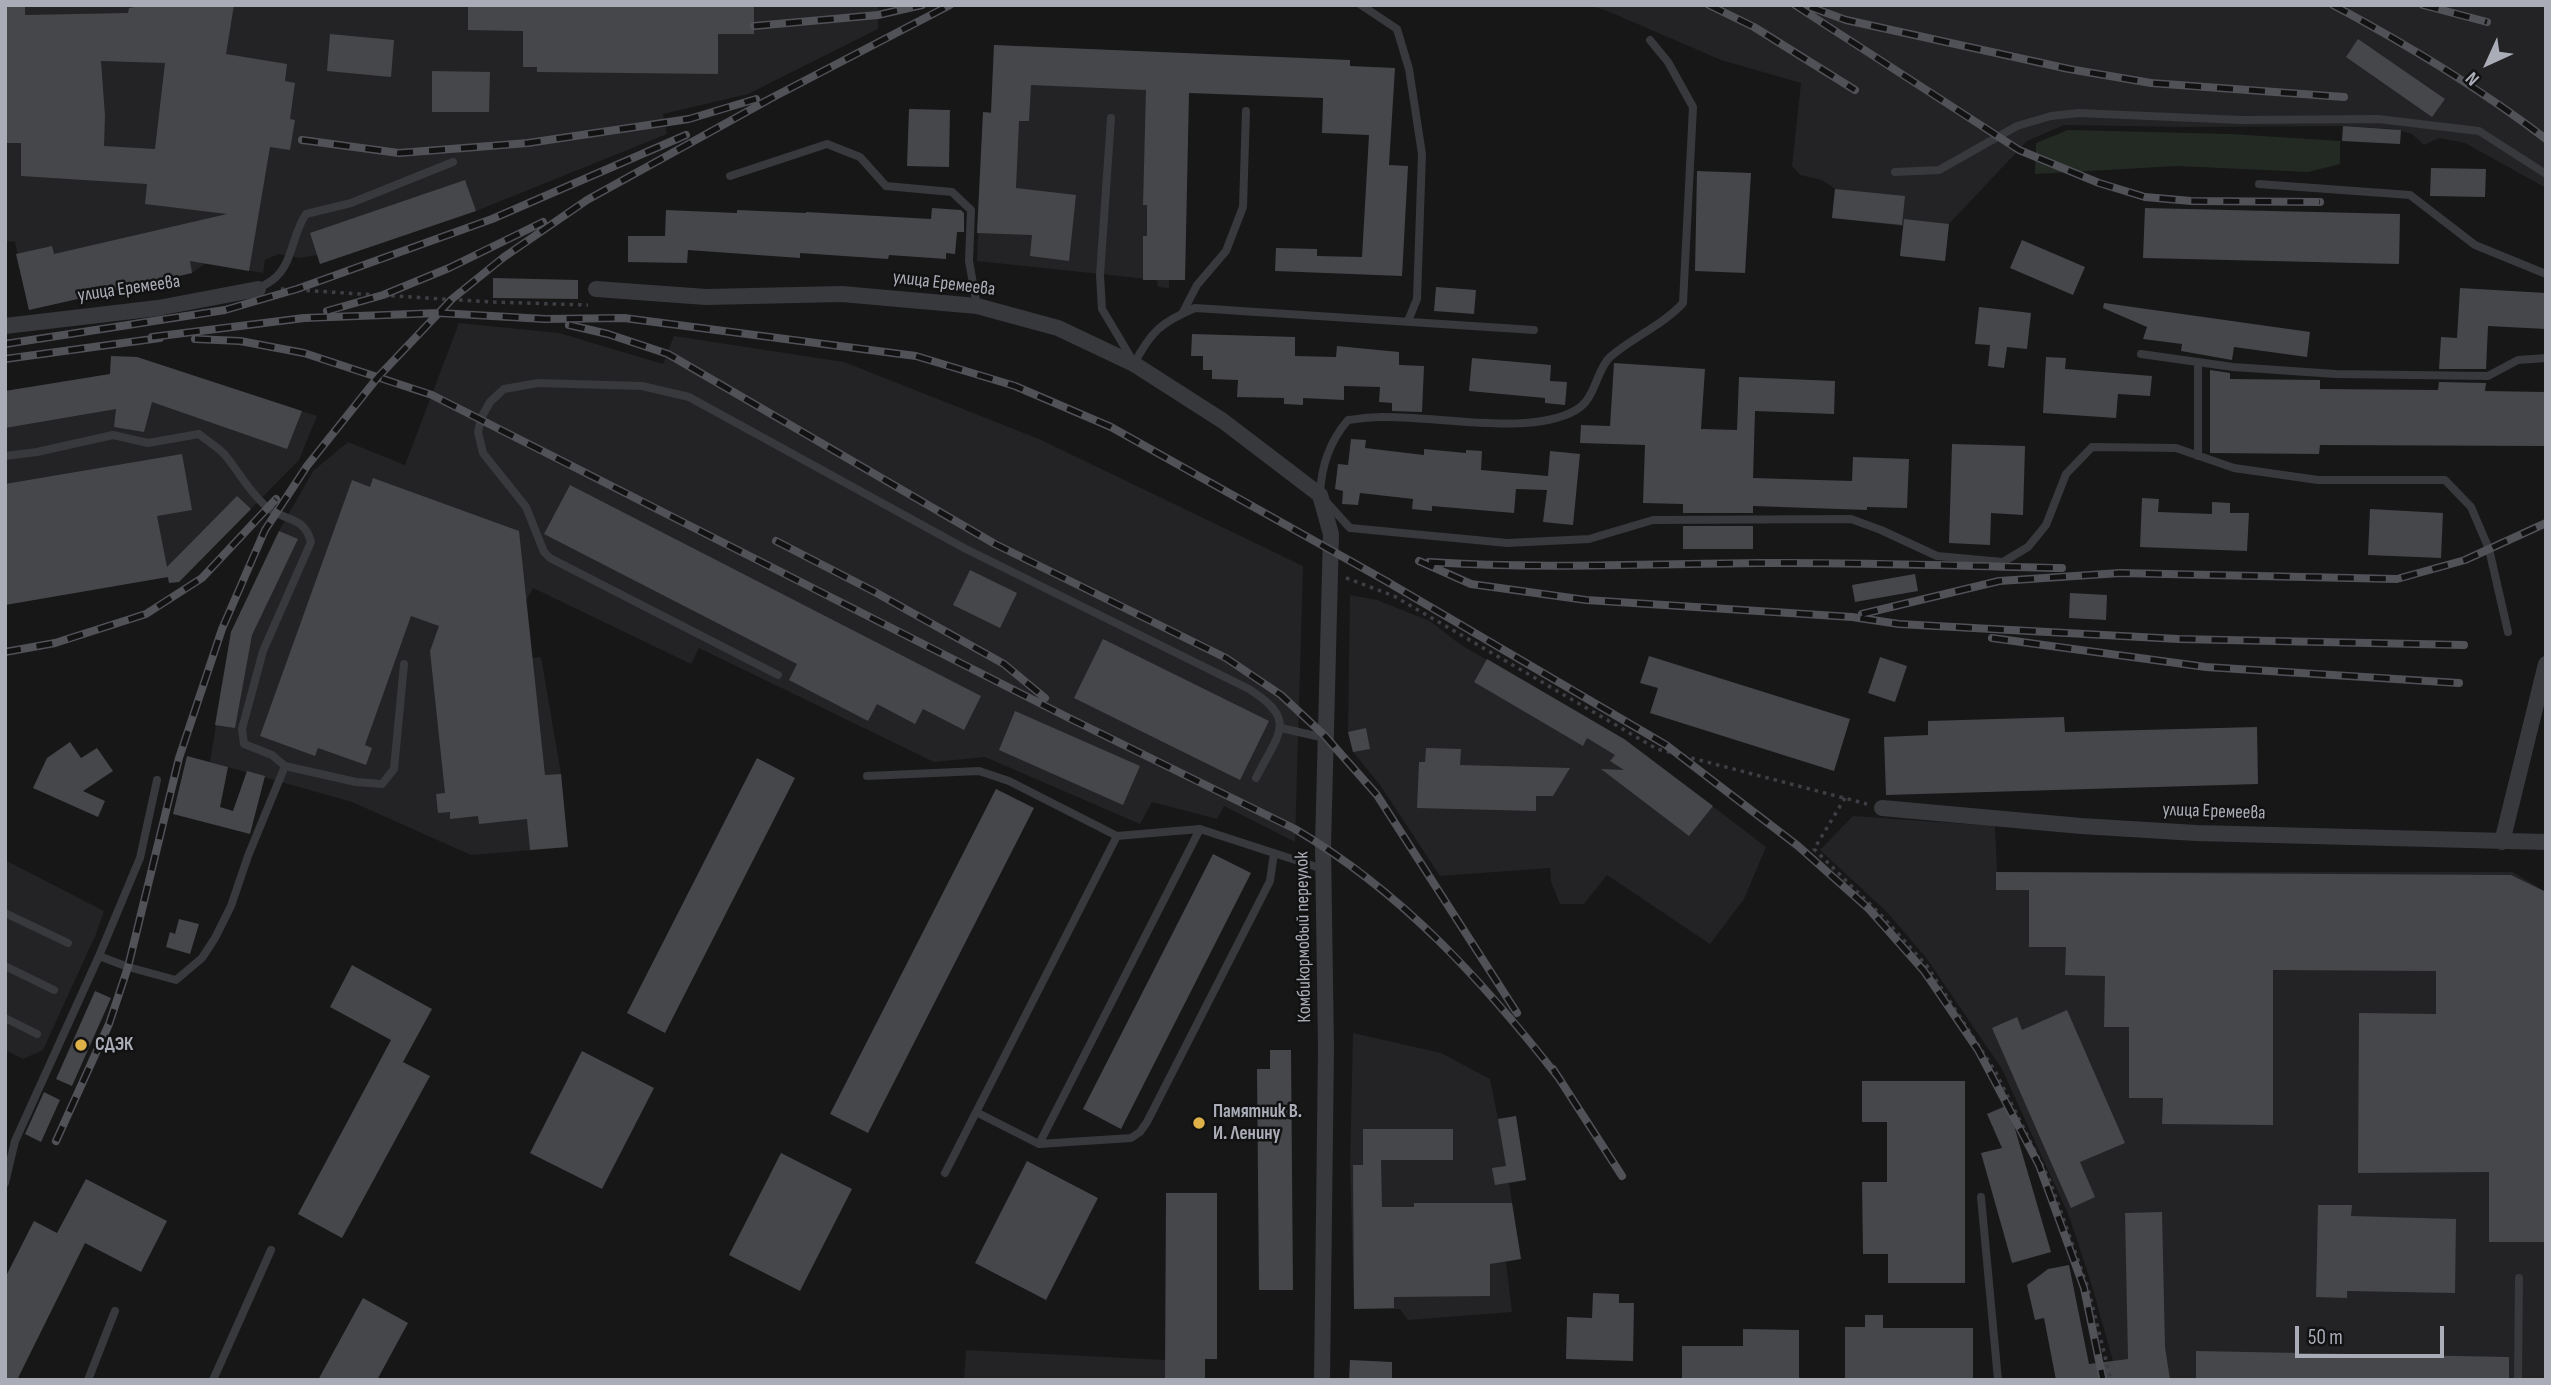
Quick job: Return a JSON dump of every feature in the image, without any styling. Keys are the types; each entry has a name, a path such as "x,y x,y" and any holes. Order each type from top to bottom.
{"street":[{"name":"улица Еремеева","path":"5,326 158,308 258,289"},
{"name":"улица Еремеева","path":"596,289 706,297 842,294 977,306 1058,328 1134,364 1223,421 1320,495"},
{"name":"Комбикормовый переулок","path":"1320,495 1331,534 1325,738 1326,1048 1322,1380"},
{"path":"2502,842 2546,664"},
{"name":"улица Еремеева","path":"1882,808 2081,826 2196,833 2546,842"}],"lane":[{"path":"1362,5 1397,29 1409,69 1422,154 1417,299 1408,321"},
{"path":"1650,40 1668,62 1693,107 1683,303 1672,315 1640,334 1606,361 1596,387 1578,409 1552,419 1516,422 1380,416 1348,420 1335,436 1321,472 1320,495 1350,528 1507,543 1589,538 1653,520 1851,519 1937,556 2003,562 2028,547 2046,525 2066,474 2092,447 2176,448 2234,468 2318,480 2445,480 2471,507 2489,549 2508,632"},
{"path":"1182,314 1197,285 1226,251 1243,207 1246,111"},
{"path":"1895,172 1939,170 2017,126 2051,116 2079,113 2241,120 2378,119 2479,131 2546,174"},
{"path":"1111,118 1100,275 1102,309 1134,364"},
{"path":"730,176 827,144 860,157 886,186 951,192 971,210 970,261 977,306"},
{"path":"258,289 278,276 289,256 297,226 306,214 351,203 453,162"},
{"path":"2259,184 2410,195 2475,245 2546,274"},
{"path":"1134,364 1145,342 1168,320 1195,308 1534,330"},
{"path":"2141,354 2233,367 2336,374 2488,376 2518,360 2546,358"},
{"path":"2198,362 2198,456"},
{"path":"778,675 550,558 544,552 526,507 483,453 478,432 481,418 490,402 505,389 538,383 642,386 689,397 964,548 1249,689 1270,703 1279,715 1281,728 1256,778"},
{"path":"5,456 37,452 113,435 148,443 199,434 223,452 259,500 275,513 298,521 308,531 312,542 263,651 242,729 244,744 272,755 285,766 356,782 382,783 394,769 404,664"},
{"path":"1281,728 1325,738"},
{"path":"99,956 176,980 202,958 231,905 285,766"},
{"path":"867,776 979,771 1009,780 1117,836 1200,829 1324,869"},
{"path":"5,1183 15,1141 140,858 157,780"},
{"path":"1039,1144 1200,829"},
{"path":"945,1172 1117,836"},
{"path":"976,1112 1039,1144 1117,1140 1130,1138 1140,1132 1270,881 1274,853"},
{"path":"5,913 68,943"},
{"path":"5,966 54,990"},
{"path":"5,1018 37,1034"},
{"path":"1981,1196 1998,1380"},
{"path":"213,1380 271,1250"},
{"path":"2518,1380 2519,1278"},
{"path":"88,1380 115,1311"}],"path":[{"path":"258,289 588,305 596,289"},
{"path":"1331,572 1394,596 1657,748 1882,808"},
{"path":"1845,799 1814,849 1882,916 1927,966 1995,1070 2050,1181 2088,1288 2111,1380"}],"shaded area":[{"path":"5,5 878,5 878,29 748,94 663,114 667,134 476,211 320,264 317,255 300,258 278,254 265,260 263,273 206,263 192,273 29,310 15,242 5,241"},
{"path":"1588,5 2546,5 2546,188 2465,143 2439,138 2424,145 2412,134 2395,129 2343,126 2064,125 2027,141 1949,224 1945,261 1900,256 1903,226 1832,218 1835,189 1822,180 1800,175 1792,166 1801,83 1721,60"},
{"path":"994,45 1175,53 1186,163 1185,280 1169,280 1169,288 1158,287 1157,280 977,261 983,112 991,112"},
{"path":"2068,130 2231,134 2340,141 2340,164 2308,172 2177,166 2035,174 2036,143"},
{"path":"459,323 559,333 663,364 674,336 844,362 1039,439 1303,566 1295,842 1224,806 1217,819 1152,802 1140,824 985,757 934,762 699,648 691,664 533,588 526,601 532,658 541,657 561,774 568,847 471,855 352,802 210,762 231,632 279,531 313,471 348,442 405,465"},
{"path":"111,356 137,357 317,416 299,460 179,582 169,583 167,577 5,605 5,391 110,374"},
{"path":"1350,595 1377,600 1430,621 1461,645 1626,740 1766,847 1744,899 1710,944 1607,875 1584,904 1560,904 1551,882 1550,868 1440,876 1380,785 1353,752 1348,732"},
{"path":"1853,816 1995,826 1997,872 2513,872 2546,892 2546,1380 2116,1380 2092,1286 2069,1216 2002,1069 1927,959 1887,912 1820,850"},
{"path":"5,860 104,911 43,1050 23,1059 5,1050"},
{"path":"1353,1033 1441,1053 1490,1079 1498,1119 1516,1116 1526,1180 1509,1183 1521,1259 1506,1262 1512,1312 1408,1320 1400,1309 1354,1309 1350,1163"},
{"path":"966,1350 1166,1360 1205,1359 1205,1380 964,1380"}],"building":[{"path":"5,5 25,5 25,15 128,13 129,8 147,5 234,5 226,54 287,64 285,81 295,83 290,119 295,120 290,150 270,147 249,271 190,261 192,273 29,310 16,254 52,246 54,254 227,214 145,204 147,184 21,176 21,143 5,143","holes":["101,61 165,63 155,149 104,146"]},
{"path":"468,5 754,5 754,34 718,34 718,74 537,72 537,67 523,67 523,31 468,30"},
{"path":"330,34 394,40 391,77 327,71"},
{"path":"2358,39 2445,99 2432,117 2346,57"},
{"path":"994,45 1350,60 1350,66 1395,68 1389,165 1408,166 1402,276 1275,271 1276,248 1317,249 1317,256 1362,257 1369,135 1322,133 1323,98 1189,93 1185,280 1143,280 1143,236 1147,236 1147,205 1143,205 1146,90 1031,85 1029,121 1019,121 1016,188 1076,195 1069,261 1030,256 1032,235 977,233 983,112 991,113"},
{"path":"432,71 490,72 489,112 432,112"},
{"path":"909,109 950,110 949,167 907,166"},
{"path":"2343,126 2401,130 2400,144 2342,141"},
{"path":"2431,168 2486,169 2485,197 2430,196"},
{"path":"1697,171 1751,173 1745,273 1695,271"},
{"path":"465,180 476,211 320,264 310,233"},
{"path":"1835,189 1905,196 1902,225 1832,218"},
{"path":"932,208 961,210 964,213 964,232 957,232 955,254 946,253 946,259 889,255 888,259 800,253 800,258 688,250 687,263 628,262 628,236 665,236 666,210 806,212 931,219"},
{"path":"2145,208 2400,214 2399,264 2143,258"},
{"path":"1904,219 1949,224 1945,261 1900,256"},
{"path":"2022,240 2085,267 2073,295 2010,268"},
{"path":"493,278 578,280 578,299 493,298"},
{"path":"1436,287 1476,290 1474,314 1434,311"},
{"path":"2460,288 2546,293 2546,329 2488,326 2486,369 2439,369 2441,337 2457,338"},
{"path":"2104,303 2310,332 2307,357 2234,347 2232,360 2181,351 2182,344 2143,339 2147,327 2103,308"},
{"path":"1979,307 2031,313 2027,349 2007,347 2004,368 1988,366 1990,345 1975,344"},
{"path":"1192,334 1295,337 1295,356 1336,357 1337,346 1399,352 1399,365 1424,366 1422,412 1392,411 1392,403 1379,402 1380,387 1344,386 1344,400 1303,398 1303,405 1284,404 1284,398 1237,397 1238,380 1212,379 1212,370 1203,370 1203,356 1191,356"},
{"path":"111,356 137,357 302,411 287,449 152,402 144,432 114,427 116,409 5,428 5,391 110,374"},
{"path":"2046,357 2066,358 2065,369 2152,376 2150,396 2118,394 2116,418 2043,413"},
{"path":"1472,358 1551,365 1550,381 1567,382 1565,405 1545,403 1545,398 1469,391"},
{"path":"1614,363 1705,369 1701,429 1737,430 1739,377 1835,381 1834,414 1755,411 1753,478 1852,481 1853,457 1909,459 1907,508 1867,507 1867,510 1753,506 1753,513 1683,513 1683,504 1643,503 1645,445 1580,443 1581,425 1610,426"},
{"path":"2210,370 2230,373 2230,379 2320,380 2320,389 2438,390 2439,382 2486,383 2485,391 2546,392 2546,446 2320,445 2319,454 2210,453"},
{"path":"1351,439 1366,440 1365,448 1424,455 1424,449 1466,453 1466,450 1482,451 1481,470 1548,476 1550,451 1580,454 1573,525 1543,522 1547,490 1516,489 1514,513 1432,506 1432,511 1412,509 1413,499 1360,493 1358,505 1342,504 1343,491 1335,489 1338,464 1348,465"},
{"path":"1952,444 2025,446 2023,515 1991,513 1990,545 1949,543"},
{"path":"182,454 192,510 157,516 167,567 237,496 251,509 179,582 169,583 168,577 5,605 5,484"},
{"path":"373,478 519,531 545,775 561,774 568,847 530,850 527,819 479,824 478,816 450,819 450,812 438,813 436,794 445,793 430,651 439,626 411,616 365,745 372,748 366,765 318,748 315,756 260,736 352,480 370,487"},
{"path":"570,485 981,696 964,730 923,709 915,724 877,704 868,721 789,680 797,664 544,534"},
{"path":"2142,498 2159,499 2158,512 2212,514 2212,502 2230,503 2230,513 2249,513 2247,551 2140,547"},
{"path":"2370,509 2443,513 2441,558 2368,555"},
{"path":"1683,526 1753,526 1753,549 1683,549"},
{"path":"279,531 298,539 252,635 235,728 215,725 231,632"},
{"path":"970,570 1017,593 1000,628 953,605"},
{"path":"1915,574 1918,591 1855,602 1852,585"},
{"path":"2070,593 2107,595 2106,620 2069,618"},
{"path":"1103,639 1269,721 1240,780 1074,698"},
{"path":"1649,656 1850,719 1834,771 1650,713 1658,688 1640,683"},
{"path":"1880,657 1907,666 1895,702 1868,693"},
{"path":"1487,659 1624,739 1713,806 1689,836 1601,769 1624,770 1610,761 1615,755 1587,738 1583,746 1474,682"},
{"path":"1015,711 1140,766 1123,805 999,750"},
{"path":"2064,717 2065,732 2257,727 2258,784 1886,795 1884,737 1928,735 1928,721"},
{"path":"1366,728 1370,749 1353,752 1348,732"},
{"path":"70,742 81,758 97,748 113,771 83,791 105,801 98,817 33,788 47,758"},
{"path":"1426,748 1461,749 1460,765 1570,768 1553,796 1536,796 1536,811 1417,808 1419,762 1425,762"},
{"path":"187,756 228,767 220,807 233,811 247,771 265,776 250,834 173,814"},
{"path":"757,758 795,778 665,1033 627,1013"},
{"path":"996,789 1034,808 868,1133 830,1114"},
{"path":"1213,854 1251,873 1121,1129 1083,1109"},
{"path":"1996,872 2511,875 2546,892 2546,1242 2489,1242 2489,1172 2358,1173 2359,1013 2436,1014 2436,971 2273,970 2273,1125 2162,1124 2163,1098 2129,1098 2129,1027 2104,1027 2105,976 2065,975 2066,947 2029,947 2029,890 1996,890"},
{"path":"179,919 199,924 190,954 166,947 170,932 175,934"},
{"path":"352,965 432,1009 403,1062 430,1076 342,1238 298,1214 391,1040 330,1007"},
{"path":"95,991 111,998 72,1086 56,1079"},
{"path":"2067,1010 2125,1143 2080,1162 2095,1197 2071,1208 1992,1028 2017,1017 2022,1030"},
{"path":"1270,1050 1291,1050 1293,1290 1259,1290 1257,1069 1270,1069"},
{"path":"582,1051 654,1088 602,1189 530,1153"},
{"path":"1862,1081 1965,1081 1965,1283 1888,1283 1888,1254 1863,1254 1862,1182 1887,1182 1887,1122 1862,1122"},
{"path":"44,1092 60,1100 41,1142 25,1134"},
{"path":"2008,1105 2051,1252 2012,1263 1981,1153 2002,1148 1987,1114"},
{"path":"1516,1116 1526,1180 1495,1185 1492,1168 1506,1166 1498,1119"},
{"path":"1363,1129 1453,1129 1453,1160 1381,1160 1382,1207 1414,1207 1414,1203 1512,1203 1521,1259 1490,1264 1490,1296 1394,1297 1394,1308 1354,1309 1353,1165 1363,1165"},
{"path":"781,1153 852,1189 800,1291 729,1255"},
{"path":"1027,1161 1098,1198 1046,1300 975,1263"},
{"path":"86,1179 167,1221 141,1272 85,1243 17,1380 5,1380 5,1278 34,1221 57,1233"},
{"path":"1166,1193 1217,1193 1217,1359 1205,1359 1205,1380 1165,1380"},
{"path":"2318,1205 2352,1205 2351,1216 2456,1219 2455,1293 2347,1291 2347,1298 2316,1297"},
{"path":"2162,1212 2165,1347 2170,1380 2056,1380 2044,1318 2035,1320 2027,1285 2048,1269 2069,1265 2089,1364 2128,1359 2125,1213"},
{"path":"1593,1293 1619,1294 1619,1303 1634,1303 1633,1361 1566,1359 1567,1317 1592,1318"},
{"path":"363,1298 408,1323 377,1380 318,1380"},
{"path":"1865,1315 1883,1315 1883,1328 1973,1328 1973,1380 1845,1380 1845,1327 1865,1327"},
{"path":"1743,1329 1799,1330 1799,1380 1682,1380 1682,1346 1743,1346"},
{"path":"2196,1351 2509,1357 2509,1380 2196,1380"},
{"path":"1350,1360 1392,1362 1392,1380 1349,1380"}],"railway":[{"path":"754,26 878,15 922,5"},
{"path":"760,104 950,5"},
{"path":"1709,5 1754,27 1855,90"},
{"path":"1795,5 2019,150 2099,183 2145,197 2191,201 2320,202"},
{"path":"2333,5 2442,68 2546,139"},
{"path":"2423,5 2487,22"},
{"path":"1810,7 1846,20 2069,69 2151,83 2344,97"},
{"path":"302,140 399,153 528,143 689,119 756,99"},
{"path":"56,1141 109,1024 128,967 179,758 222,629 265,530 307,466 378,377 452,299 504,257 587,200 768,100"},
{"path":"5,344 225,310 297,289 492,219 686,135"},
{"path":"327,311 383,295 449,268 543,222"},
{"path":"152,337 304,318 439,313 545,319 624,318 916,356 1015,386 1111,427 1386,581 1666,745 1798,846 1869,909 1924,971 1978,1050 2039,1165 2084,1288 2103,1380"},
{"path":"569,325 608,334 668,354 995,544 1226,658 1281,695 1325,736 1377,795 1517,1013"},
{"path":"5,359 160,338"},
{"path":"195,339 240,341 304,353 432,395 1069,718 1295,829 1371,881 1438,940 1500,1006 1558,1077"},
{"path":"5,652 55,643 146,614 202,578 276,499"},
{"path":"1862,614 1999,581 2120,573 2397,579 2465,560 2546,523"},
{"path":"776,541 1004,664 1045,698"},
{"path":"1419,561 1471,584 1586,600 1852,617 1899,624 2178,639 2464,645"},
{"path":"1429,562 1553,566 1835,563 2062,568"},
{"path":"1992,638 2206,667 2459,683"},
{"path":"1553,1069 1622,1176"}],"place":[{"name":"СДЭК","path":"81,1045"},
{"name":"Памятник В. И. Ленину","path":"1199,1123"}]}
